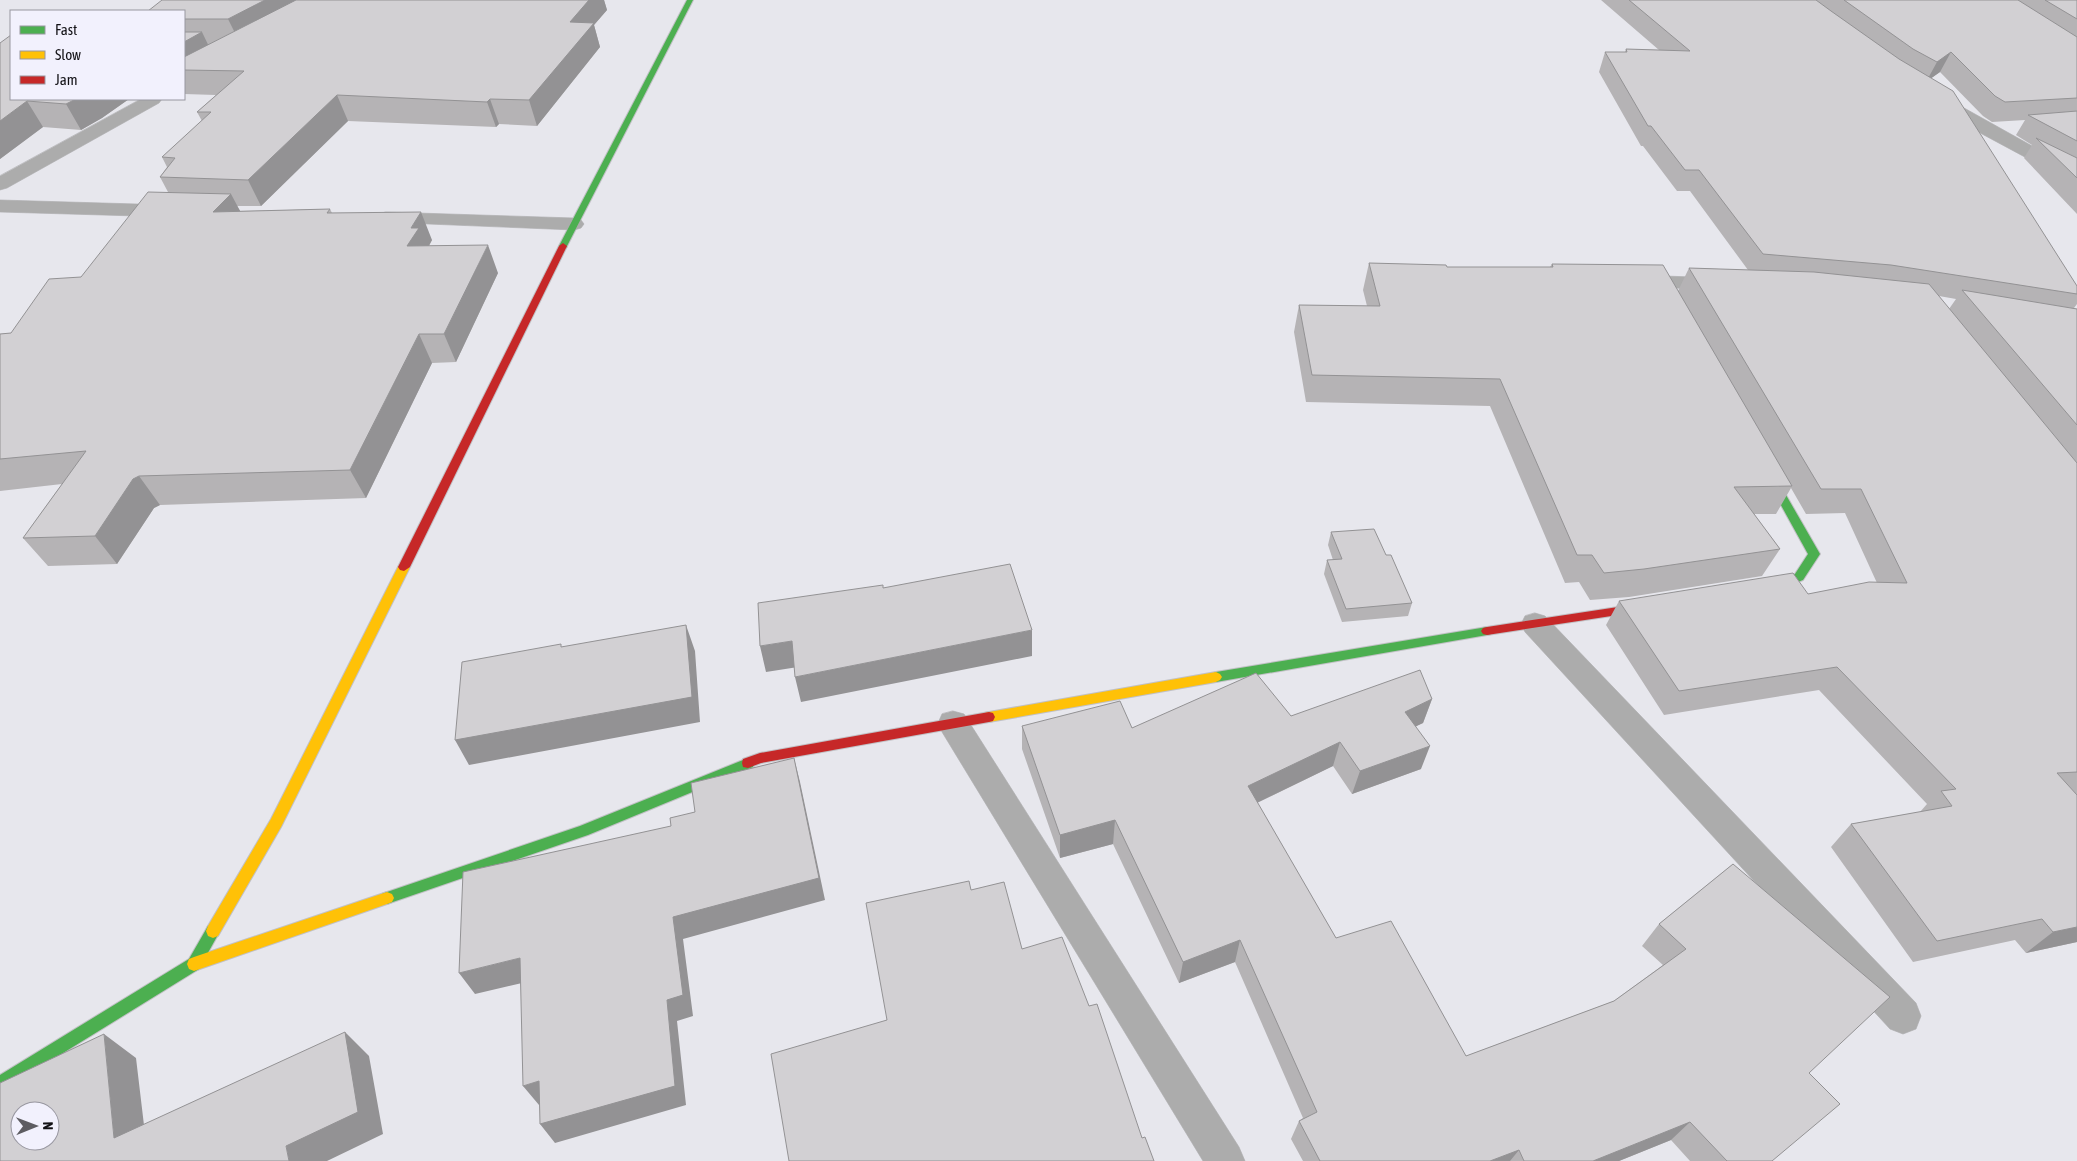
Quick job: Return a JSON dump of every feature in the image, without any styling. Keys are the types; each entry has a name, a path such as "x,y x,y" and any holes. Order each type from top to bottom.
{"street":[{"path":"194,964 276,823 574,224 690,0"},
{"path":"1923,89 1988,130 2077,179"},
{"path":"0,184 151,100"},
{"path":"1988,130 2018,128"},
{"path":"0,206 188,212"},
{"path":"366,217 574,224"},
{"path":"1619,281 1664,290 1737,284"},
{"path":"1745,592 1773,587 1799,577 1814,554 1761,460"},
{"path":"0,1084 194,964 583,831 760,758 1368,650 1659,605"},
{"path":"1535,624 1903,1016"},
{"path":"953,723 1225,1161"}],"building":[{"path":"162,0 265,0 228,19 185,19 185,10 149,10"},
{"path":"296,0 589,0 570,22 594,23 529,100 490,99 487,102 337,95 248,180 160,177 175,158 162,157 211,112 197,112 244,71 185,70 185,56"},
{"path":"1629,0 1816,0 1899,59 1953,91 2077,286 2077,294 1891,265 1763,254 1699,170 1685,170 1651,126 1648,126 1605,52 1627,52 1626,49 1690,51"},
{"path":"1844,0 2018,0 2077,37 2077,98 2005,102 1995,96 1951,52 1937,62 1913,49"},
{"path":"2045,0 2077,0 2077,19"},
{"path":"185,32 202,32 185,41"},
{"path":"10,36 10,100 74,100 66,104 27,101 0,121 0,43"},
{"path":"2077,111 2077,141 2028,115"},
{"path":"2036,138 2077,158 2077,178"},
{"path":"148,192 231,194 213,212 330,209 327,213 421,212 411,228 419,228 407,246 488,245 444,334 419,334 350,470 139,476 133,479 95,536 23,538 86,451 0,459 0,334 11,333 49,279 81,277"},
{"path":"1369,263 1446,265 1447,267 1553,267 1552,264 1663,265 1792,486 1734,487 1780,549 1604,573 1592,555 1577,555 1500,379 1312,375 1299,305 1380,306"},
{"path":"1689,268 1814,272 1929,284 2077,463 2077,772 2057,773 2077,795 2077,927 2053,932 2042,919 1937,941 1851,824 1952,806 1941,791 1956,789 1837,667 1679,691 1619,601 1793,573 1808,594 1869,582 1907,583 1861,489 1821,489"},
{"path":"1962,290 2077,309 2077,425"},
{"path":"1374,529 1386,555 1391,555 1412,603 1346,609 1327,560 1342,559 1331,532"},
{"path":"1010,564 1032,630 795,677 792,641 760,646 758,603 883,585 883,588"},
{"path":"686,625 692,697 455,740 462,662 561,644 561,647"},
{"path":"1420,670 1432,699 1405,712 1430,746 1360,771 1340,742 1248,786 1336,938 1391,921 1466,1056 1614,1001 1686,949 1659,924 1733,864 1890,997 1809,1073 1840,1104 1772,1161 1727,1161 1690,1122 1593,1161 1524,1161 1519,1150 1490,1161 1320,1161 1299,1121 1317,1112 1240,940 1183,962 1115,820 1060,835 1022,726 1120,701 1132,728 1256,673 1291,716"},
{"path":"794,758 819,878 673,917 683,995 667,1000 675,1086 540,1124 539,1081 523,1086 520,958 459,973 463,872 671,826 670,818 695,812 691,783"},
{"path":"969,881 971,890 1004,882 1022,949 1062,937 1089,1006 1097,1004 1142,1138 1145,1137 1154,1161 789,1161 771,1054 887,1020 866,903"},
{"path":"345,1032 358,1112 286,1146 289,1161 0,1161 0,1083 104,1034 114,1138"}],"traffic: fast":[{"path":"563,246 690,0"},
{"path":"1760,589 1773,587 1799,577 1814,554 1766,469"},
{"path":"1216,677 1487,631"},
{"path":"387,898 583,831 748,763"},
{"path":"0,1084 194,964 213,931"}],"traffic: slow":[{"path":"213,931 276,823 404,567"},
{"path":"989,717 1216,677"},
{"path":"194,964 387,898"}],"traffic: jam":[{"path":"404,567 563,246"},
{"path":"1487,631 1651,606"},
{"path":"748,763 760,758 989,717"}]}
